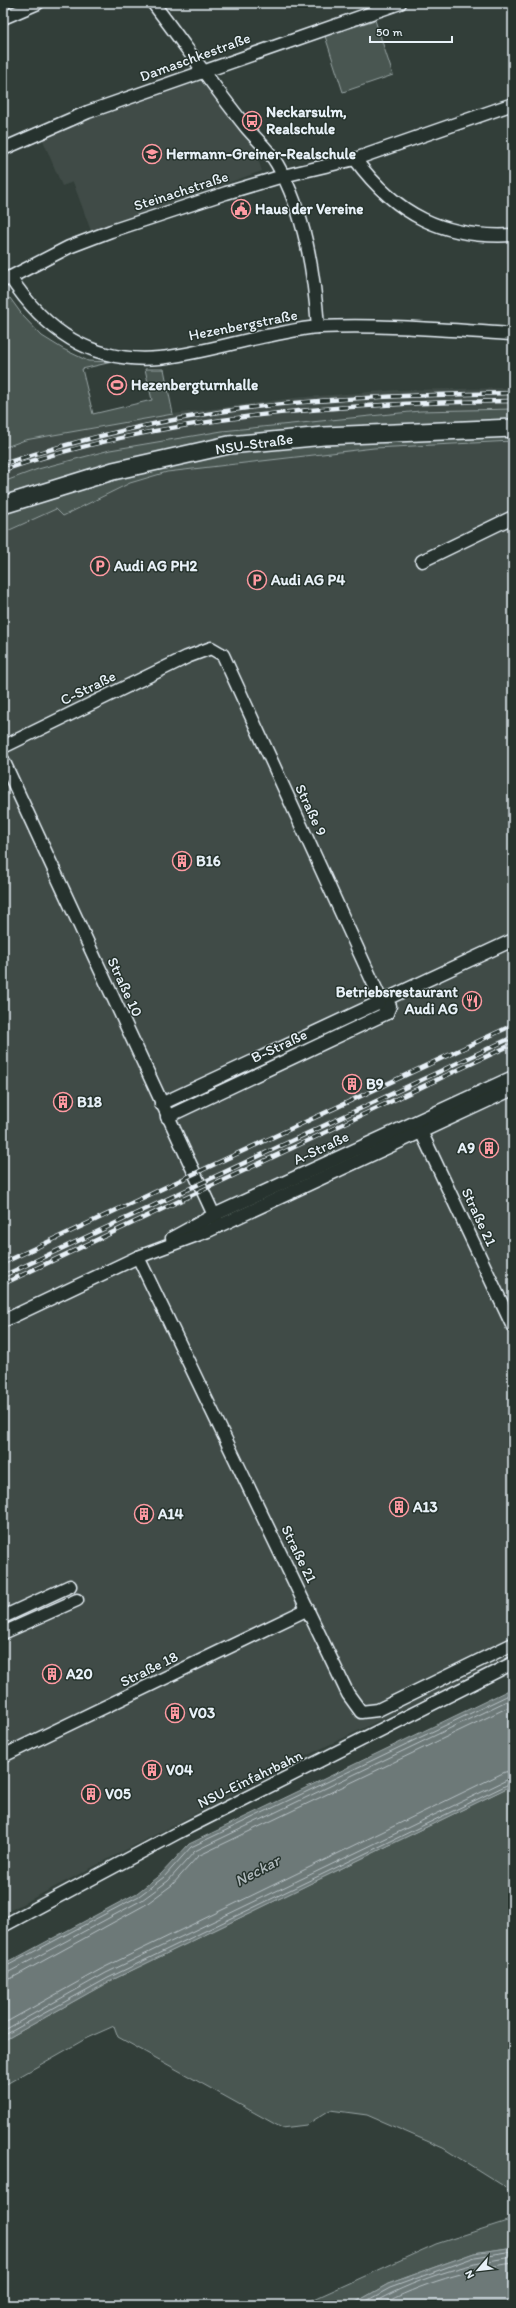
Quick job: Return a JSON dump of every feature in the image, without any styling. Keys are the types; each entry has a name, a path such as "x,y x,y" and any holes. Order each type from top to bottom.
{"main road":[{"name":"NSU-Straße","path":"3,505 113,471 230,445 283,439 430,430 513,428"}],"street":[{"path":"3,18 38,3"},
{"path":"153,3 246,127 276,162 283,176 302,227 311,262 318,327"},
{"name":"Damaschkestraße","path":"3,149 88,112 204,70 400,3"},
{"name":"Steinachstraße","path":"7,279 69,247 111,231 283,176 355,159 513,104"},
{"path":"355,159 380,190 398,205 424,221 458,232 478,235 513,235"},
{"name":"Hezenbergstraße","path":"7,279 34,309 56,330 94,350 122,357 160,358 318,327 429,328 513,334"},
{"path":"422,561 513,517"},
{"name":"Straße 9","path":"187,657 211,648 223,655 387,1013"},
{"name":"C-Straße","path":"3,747 187,657"},
{"name":"Straße 10","path":"3,760 167,1117 219,1226"},
{"name":"B-Straße","path":"161,1104 513,940"},
{"path":"387,1013 394,996"},
{"name":"B-Straße","path":"167,1117 387,1013"},
{"name":"A-Straße","path":"3,1321 142,1256 219,1226 513,1077"},
{"name":"A-Straße","path":"142,1256 214,1215 418,1126 513,1090"},
{"name":"Straße 21","path":"418,1126 513,1327"},
{"name":"Straße 21","path":"142,1256 348,1694 360,1712 378,1710 513,1644"},
{"path":"3,1617 70,1586"},
{"path":"3,1633 77,1600"},
{"name":"Straße 18","path":"3,1756 308,1609"},
{"name":"NSU-Einfahrbahn","path":"3,1926 180,1832 513,1663"}],"shaded area":[{"path":"375,20 393,75 343,92 325,36"},
{"name":"Hermann-Greiner-Realschule","path":"202,77 250,136 262,171 91,231 73,182 62,186 42,138 98,113"},
{"path":"10,298 23,316 42,336 63,349 88,361 112,362 82,369 93,414 152,400 145,369 164,369 173,414 25,440 3,448 5,415 3,398 3,302"},
{"path":"513,388 513,409 419,411 222,431 110,450 38,469 3,482 3,448 25,440 173,414 294,398 397,390"},
{"path":"513,409 513,441 374,448 167,472 130,483 63,516 56,509 3,533 3,482 38,469 110,450 222,431 420,411"},
{"path":"513,441 513,1656 308,1755 3,1914 3,533 56,509 63,516 130,483 167,472 374,448"},
{"path":"513,1785 513,2196 502,2185 443,2148 367,2115 330,2110 306,2125 282,2128 118,2037 114,2026 87,2038 3,2086 3,2041 110,1981"},
{"path":"513,2219 513,2247 474,2253 388,2284 351,2305 301,2305 436,2244"}],"water":[{"name":"Neckar","path":"513,1688 513,1785 110,1981 3,2041 3,1965 137,1893 161,1874 189,1844"},
{"path":"513,2247 513,2302 503,2305 351,2305 388,2284 474,2253"}],"railway":[{"path":"3,464 124,430 216,412 313,401 513,393"},
{"path":"3,470 65,451 128,436 255,416 319,409 384,405 513,401"},
{"path":"3,1263 513,1025"},
{"path":"3,1276 513,1037"},
{"path":"3,1284 513,1044"}],"place":[{"name":"Neckarsulm, Realschule","path":"252,121"},
{"name":"Hermann-Greiner-Realschule","path":"152,154"},
{"name":"Haus der Vereine","path":"241,209"},
{"name":"Hezenbergturnhalle","path":"117,385"},
{"name":"Audi AG PH2","path":"100,566"},
{"name":"Audi AG P4","path":"257,580"},
{"name":"B16","path":"182,861"},
{"name":"Betriebsrestaurant Audi AG","path":"472,1001"},
{"name":"B9","path":"352,1084"},
{"name":"B18","path":"63,1102"},
{"name":"A9","path":"489,1148"},
{"name":"A13","path":"399,1507"},
{"name":"A14","path":"144,1514"},
{"name":"A20","path":"52,1674"},
{"name":"V03","path":"175,1713"},
{"name":"V04","path":"152,1770"},
{"name":"V05","path":"91,1794"}]}
